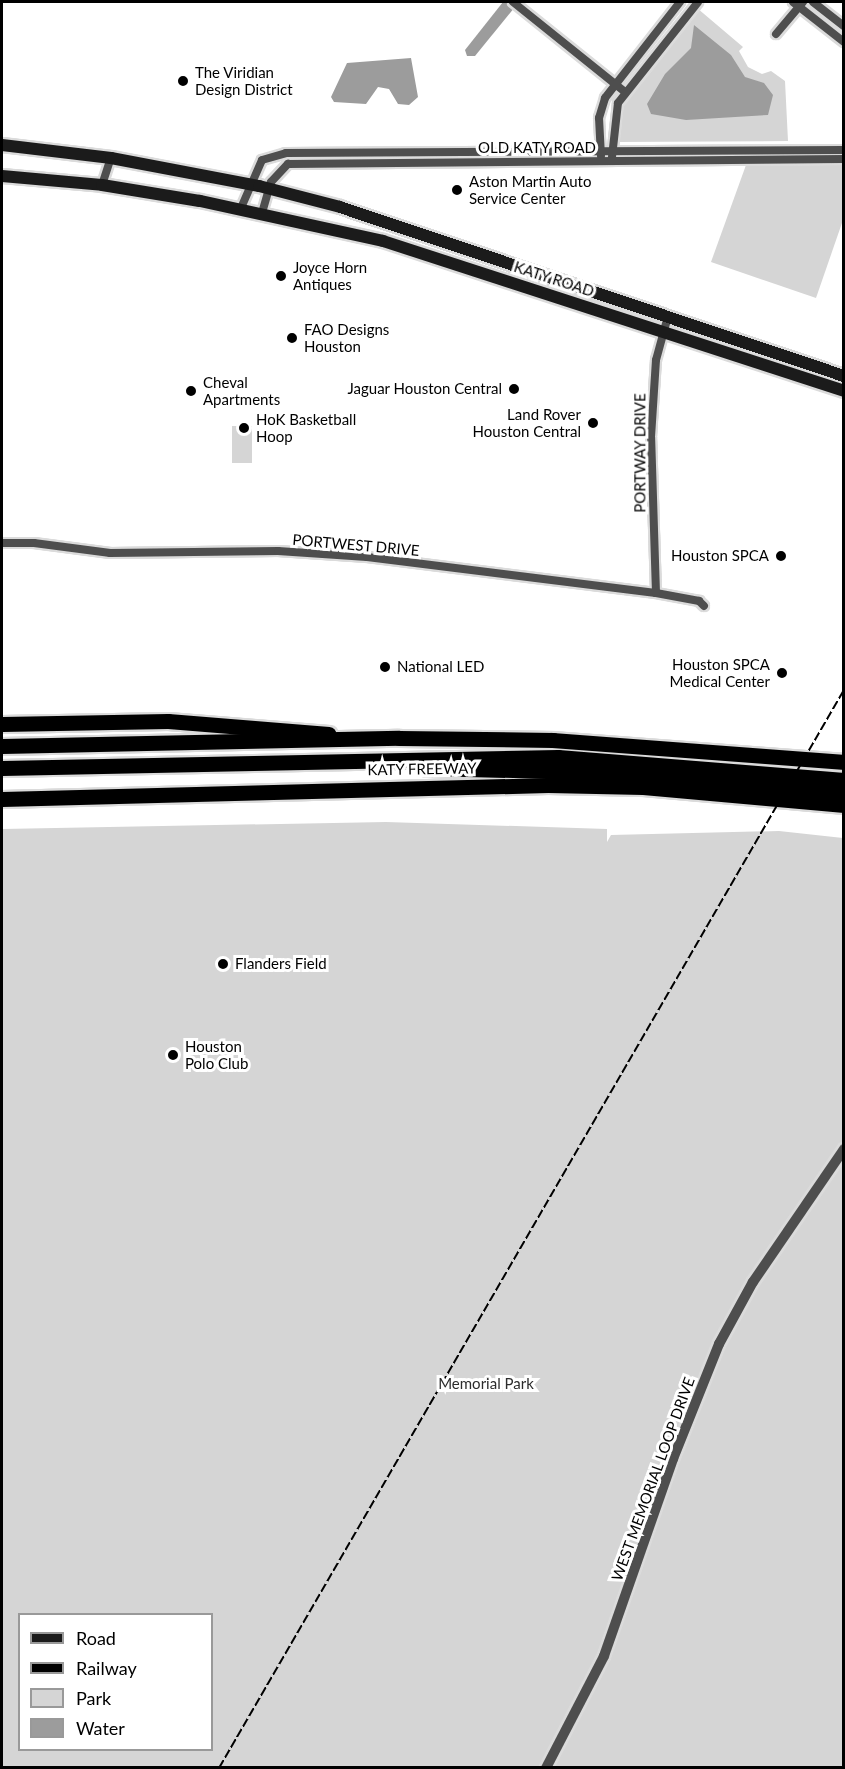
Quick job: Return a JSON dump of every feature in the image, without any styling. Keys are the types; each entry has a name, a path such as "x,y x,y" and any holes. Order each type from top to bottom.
{"highway":[{"path":"2,724 168,721 310,730 355,740"},
{"name":"KATY FREEWAY","path":"2,746 355,740 553,740 843,762"},
{"path":"2,768 558,757 843,780"},
{"path":"2,776 462,768 627,773 843,792"},
{"name":"KATY FREEWAY","path":"2,801 548,784 643,787 843,805"}],"main road":[{"path":"2,145 111,158 259,186"},
{"path":"2,176 102,185 251,210"},
{"name":"KATY ROAD","path":"259,186 418,230 843,376"},
{"name":"KATY ROAD","path":"251,210 394,245 663,331 843,392"},
{"path":"695,342 699,326"},
{"path":"804,378 807,363"}],"street":[{"path":"513,2 625,92"},
{"path":"680,2 614,83 600,112 599,154 607,163 615,154 615,114 625,92 698,2"},
{"path":"813,2 843,26"},
{"path":"777,34 799,3 843,42"},
{"path":"671,13 682,21"},
{"name":"OLD KATY ROAD","path":"251,210 259,186 288,164 607,163 843,150"},
{"name":"OLD KATY ROAD","path":"251,210 259,186 262,160 279,154 615,154 843,159"},
{"path":"450,154 451,164"},
{"path":"102,185 111,158"},
{"name":"PORTWAY DRIVE","path":"656,593 651,437 654,371 668,316"},
{"name":"PORTWEST DRIVE","path":"2,543 34,543 110,553 278,551 367,557 656,593 699,601 705,606"},
{"name":"WEST MEMORIAL LOOP DRIVE","path":"546,1767 604,1656 673,1459 719,1344 753,1282 843,1149"}],"green space":[{"path":"697,8 743,47 739,51 748,67 762,74 771,71 785,81 788,141 618,142 618,117 624,99"},
{"path":"843,164 843,220 816,298 711,262 746,165"},
{"path":"232,426 252,426 252,463 232,463"},
{"name":"Memorial Park","path":"386,822 607,829 607,842 611,835 779,831 843,838 843,1767 2,1767 2,829"}],"water":[{"path":"503,2 519,2 475,56 467,56 465,50"},
{"path":"694,25 731,55 745,77 764,83 773,95 768,115 686,120 651,114 647,104 665,74 691,48"},
{"path":"411,58 418,97 409,105 398,104 389,89 378,87 366,104 334,102 331,97 347,63"}],"railway":[{"path":"219,1768 844,690"}],"place":[{"name":"The Viridian Design District","path":"183,81"},
{"name":"Aston Martin Auto Service Center","path":"457,190"},
{"name":"Joyce Horn Antiques","path":"281,276"},
{"name":"FAO Designs Houston","path":"292,338"},
{"name":"Jaguar Houston Central","path":"514,389"},
{"name":"Cheval Apartments","path":"191,391"},
{"name":"Land Rover Houston Central","path":"593,423"},
{"name":"HoK Basketball Hoop","path":"244,428"},
{"name":"Houston SPCA","path":"781,556"},
{"name":"National LED","path":"385,667"},
{"name":"Houston SPCA Medical Center","path":"782,673"},
{"name":"Flanders Field","path":"223,964"},
{"name":"Houston Polo Club","path":"173,1055"}]}
